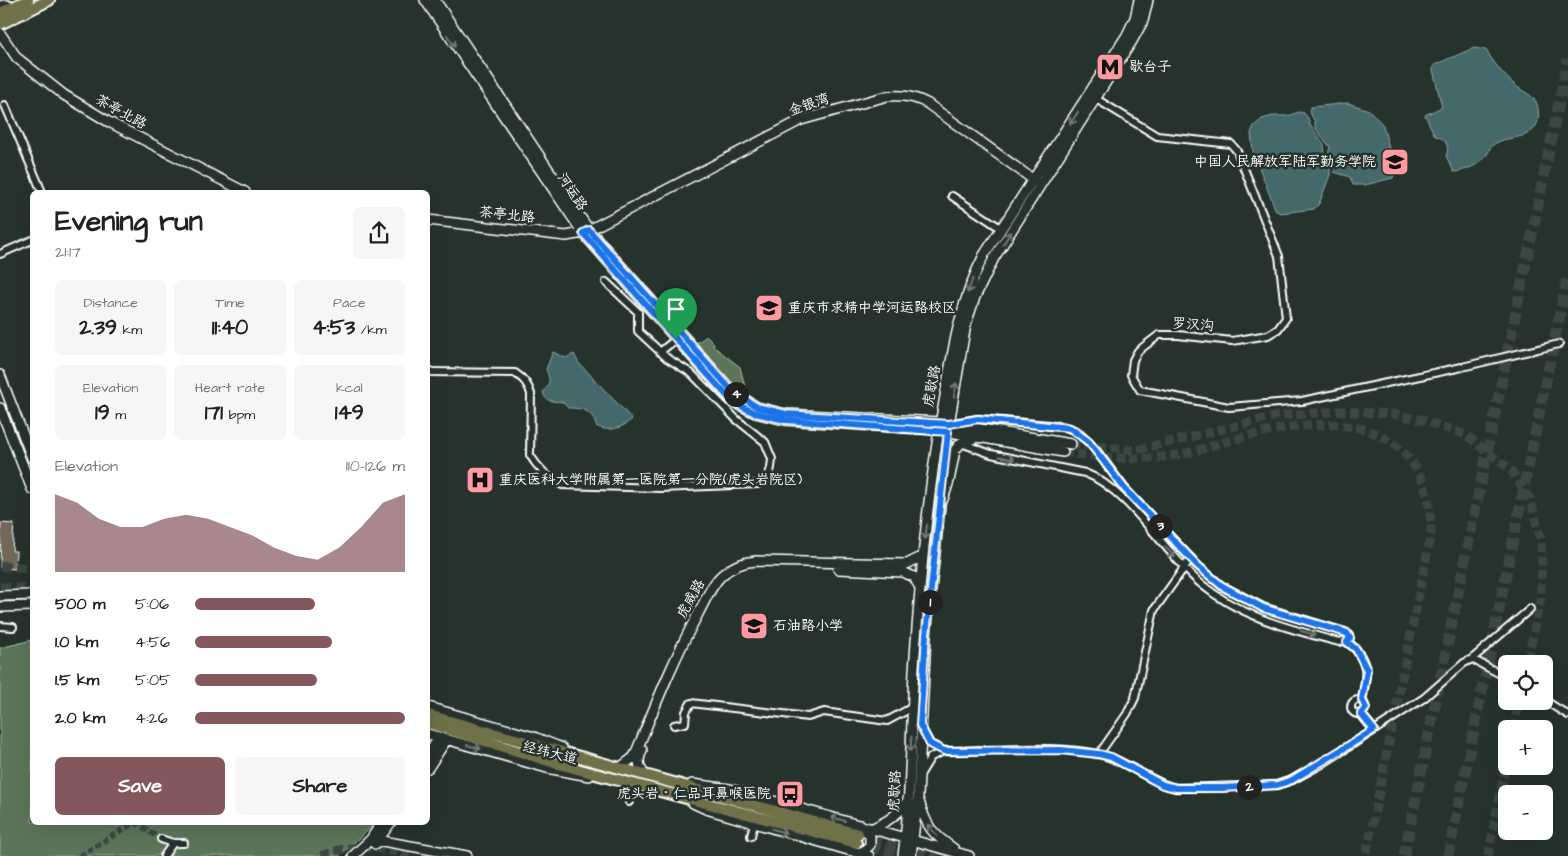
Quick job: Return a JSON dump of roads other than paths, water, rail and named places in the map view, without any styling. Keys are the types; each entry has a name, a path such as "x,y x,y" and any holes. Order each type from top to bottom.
{"main road":[{"path":"2,7 16,0"},
{"path":"0,13 28,0"},
{"path":"0,24 49,0"},
{"name":"河运路","path":"425,0 586,232 676,339 728,397 755,413 785,420 944,427 978,437 1064,452"},
{"name":"河运路","path":"435,0 586,232 743,400 757,407 786,414 944,427 1071,444"},
{"name":"虎歇路","path":"1093,97 1131,27 1140,0"},
{"name":"虎歇路","path":"911,856 908,800 920,588 923,556 944,427 958,322 976,271 1002,229 1037,182 1139,30 1148,0"},
{"name":"茶亭北路","path":"0,33 17,58 64,95 109,122 241,190"},
{"name":"金银湾","path":"586,232 801,120 887,96 909,96 923,101 1037,182"},
{"name":"虎歇路","path":"903,856 910,839 918,796 920,725 926,635 939,508 944,427 966,324 976,297 994,258 1037,182"},
{"name":"茶亭北路","path":"430,220 566,236 586,232"},
{"path":"0,375 30,453"},
{"path":"0,408 30,484"},
{"path":"939,508 948,487 955,450 961,443 978,437"},
{"name":"虎威路","path":"621,767 634,757 682,644 715,582 730,569 738,564 756,561 907,564 923,556"},
{"name":"虎威路","path":"642,773 638,757 688,642 720,584 732,573 747,566 893,571 911,574 920,588"},
{"path":"0,596 30,595"},
{"path":"0,607 30,606"},
{"name":"经纬大道","path":"430,708 534,738 593,760"},
{"path":"430,716 679,783 859,842 869,856"},
{"path":"430,724 558,764 615,778"},
{"name":"经纬大道","path":"430,735 547,768 578,775 615,778 859,842"},
{"path":"430,752 443,738"},
{"path":"430,764 443,738"},
{"path":"667,792 706,809 754,823 859,842"},
{"path":"918,796 929,828 940,839 965,855"},
{"path":"859,842 872,828 890,821 900,812 908,800"},
{"path":"362,856 373,841 381,825"},
{"path":"353,856 373,841 389,825"},
{"path":"392,825 394,838 408,845"},
{"path":"872,828 965,855"},
{"path":"373,841 408,845 467,856"},
{"path":"373,841 440,856"},
{"path":"947,856 965,855"}],"street":[{"name":"罗汉沟","path":"1093,97 1157,136 1232,144 1238,151 1279,256 1286,318 1278,329 1268,335 1232,341 1178,335 1159,336 1138,351 1133,360 1130,376 1140,390 1230,407 1302,401 1560,344"},
{"path":"5,105 41,190"},
{"path":"952,196 1002,229"},
{"path":"0,254 30,241"},
{"path":"430,372 515,373 522,378 528,385 531,394 530,455 534,463 554,481 562,485 660,488 764,482 771,468 772,459 765,442 736,418 691,373 660,352 638,331 638,312 606,282"},
{"path":"660,352 676,339"},
{"path":"944,427 978,419 1070,428 1083,435 1125,489 1190,558 1215,580 1238,595 1274,611 1345,632 1350,638 1347,642"},
{"path":"961,443 991,454 1104,475 1107,471 1107,464"},
{"path":"1085,472 1095,476 1111,487 1183,567 1212,592 1253,616 1280,626 1331,640 1347,642 1356,649 1367,670 1362,700 1366,708 1361,714"},
{"path":"1099,754 1131,707 1154,610 1190,558"},
{"path":"918,781 927,761 934,755 944,751 1061,750 1111,757 1163,785 1176,788 1277,785 1292,780 1314,768 1424,698 1530,609"},
{"path":"0,626 13,628"},
{"path":"1472,659 1498,673"},
{"path":"1362,700 1355,700 1351,706 1354,713 1361,714 1374,730"},
{"path":"674,725 685,723 686,712 691,703 808,717 824,712 887,721 912,707"},
{"path":"1553,706 1568,715"},
{"path":"920,725 930,744 944,751"},
{"path":"629,802 633,783"},
{"path":"750,836 754,823"},
{"path":"162,839 173,843 184,843"},
{"path":"164,856 173,843"}],"water":[{"path":"1474,48 1486,50 1507,77 1534,99 1538,106 1538,119 1537,124 1529,133 1496,143 1479,163 1467,169 1454,172 1446,156 1448,149 1446,143 1435,136 1425,115 1442,107 1433,70 1434,65"},
{"path":"1348,103 1369,110 1383,125 1395,171 1393,178 1365,185 1353,185 1350,177 1334,172 1335,166 1329,157 1330,147 1315,128 1315,122 1309,111 1311,107"},
{"path":"1299,112 1304,113 1308,118 1310,125 1324,144 1325,157 1330,166 1330,175 1319,204 1314,209 1281,213 1276,211 1253,152 1251,133 1254,126 1262,119 1273,116 1288,116"},
{"path":"553,352 566,358 574,354 578,362 632,419 624,425 605,429 596,426 595,421 586,411 568,408 563,402 548,400 543,392 549,382 546,369"}],"tunnel":[{"path":"1404,856 1568,59"},
{"path":"1448,856 1568,274"},
{"path":"1071,444 1136,450 1277,416 1340,411 1393,414 1423,420 1466,435 1511,470 1530,499 1541,539 1542,567 1540,602 1529,655"},
{"path":"1063,452 1120,458 1163,457 1273,431 1321,425 1367,430 1387,439 1405,454 1412,463 1426,491 1430,512 1431,534 1366,856"},
{"path":"0,566 30,569"},
{"path":"0,587 30,590"},
{"path":"1516,720 1517,710"},
{"path":"1488,856 1504,775"},
{"path":"80,856 130,825"},
{"path":"140,825 161,839"},
{"path":"858,834 938,856"},
{"path":"856,843 904,856"},
{"path":"322,856 344,849 366,847 410,856"}],"place":[{"name":"歇台子","path":"1110,67"},
{"name":"中国人民解放军陆军勤务学院","path":"1395,162"},
{"name":"重庆市求精中学河运路校区","path":"769,308"},
{"name":"重庆医科大学附属第一医院第一分院(虎头岩院区)","path":"480,480"},
{"name":"石油路小学","path":"754,626"},
{"name":"虎头岩‧仁品耳鼻喉医院","path":"790,794"}]}
